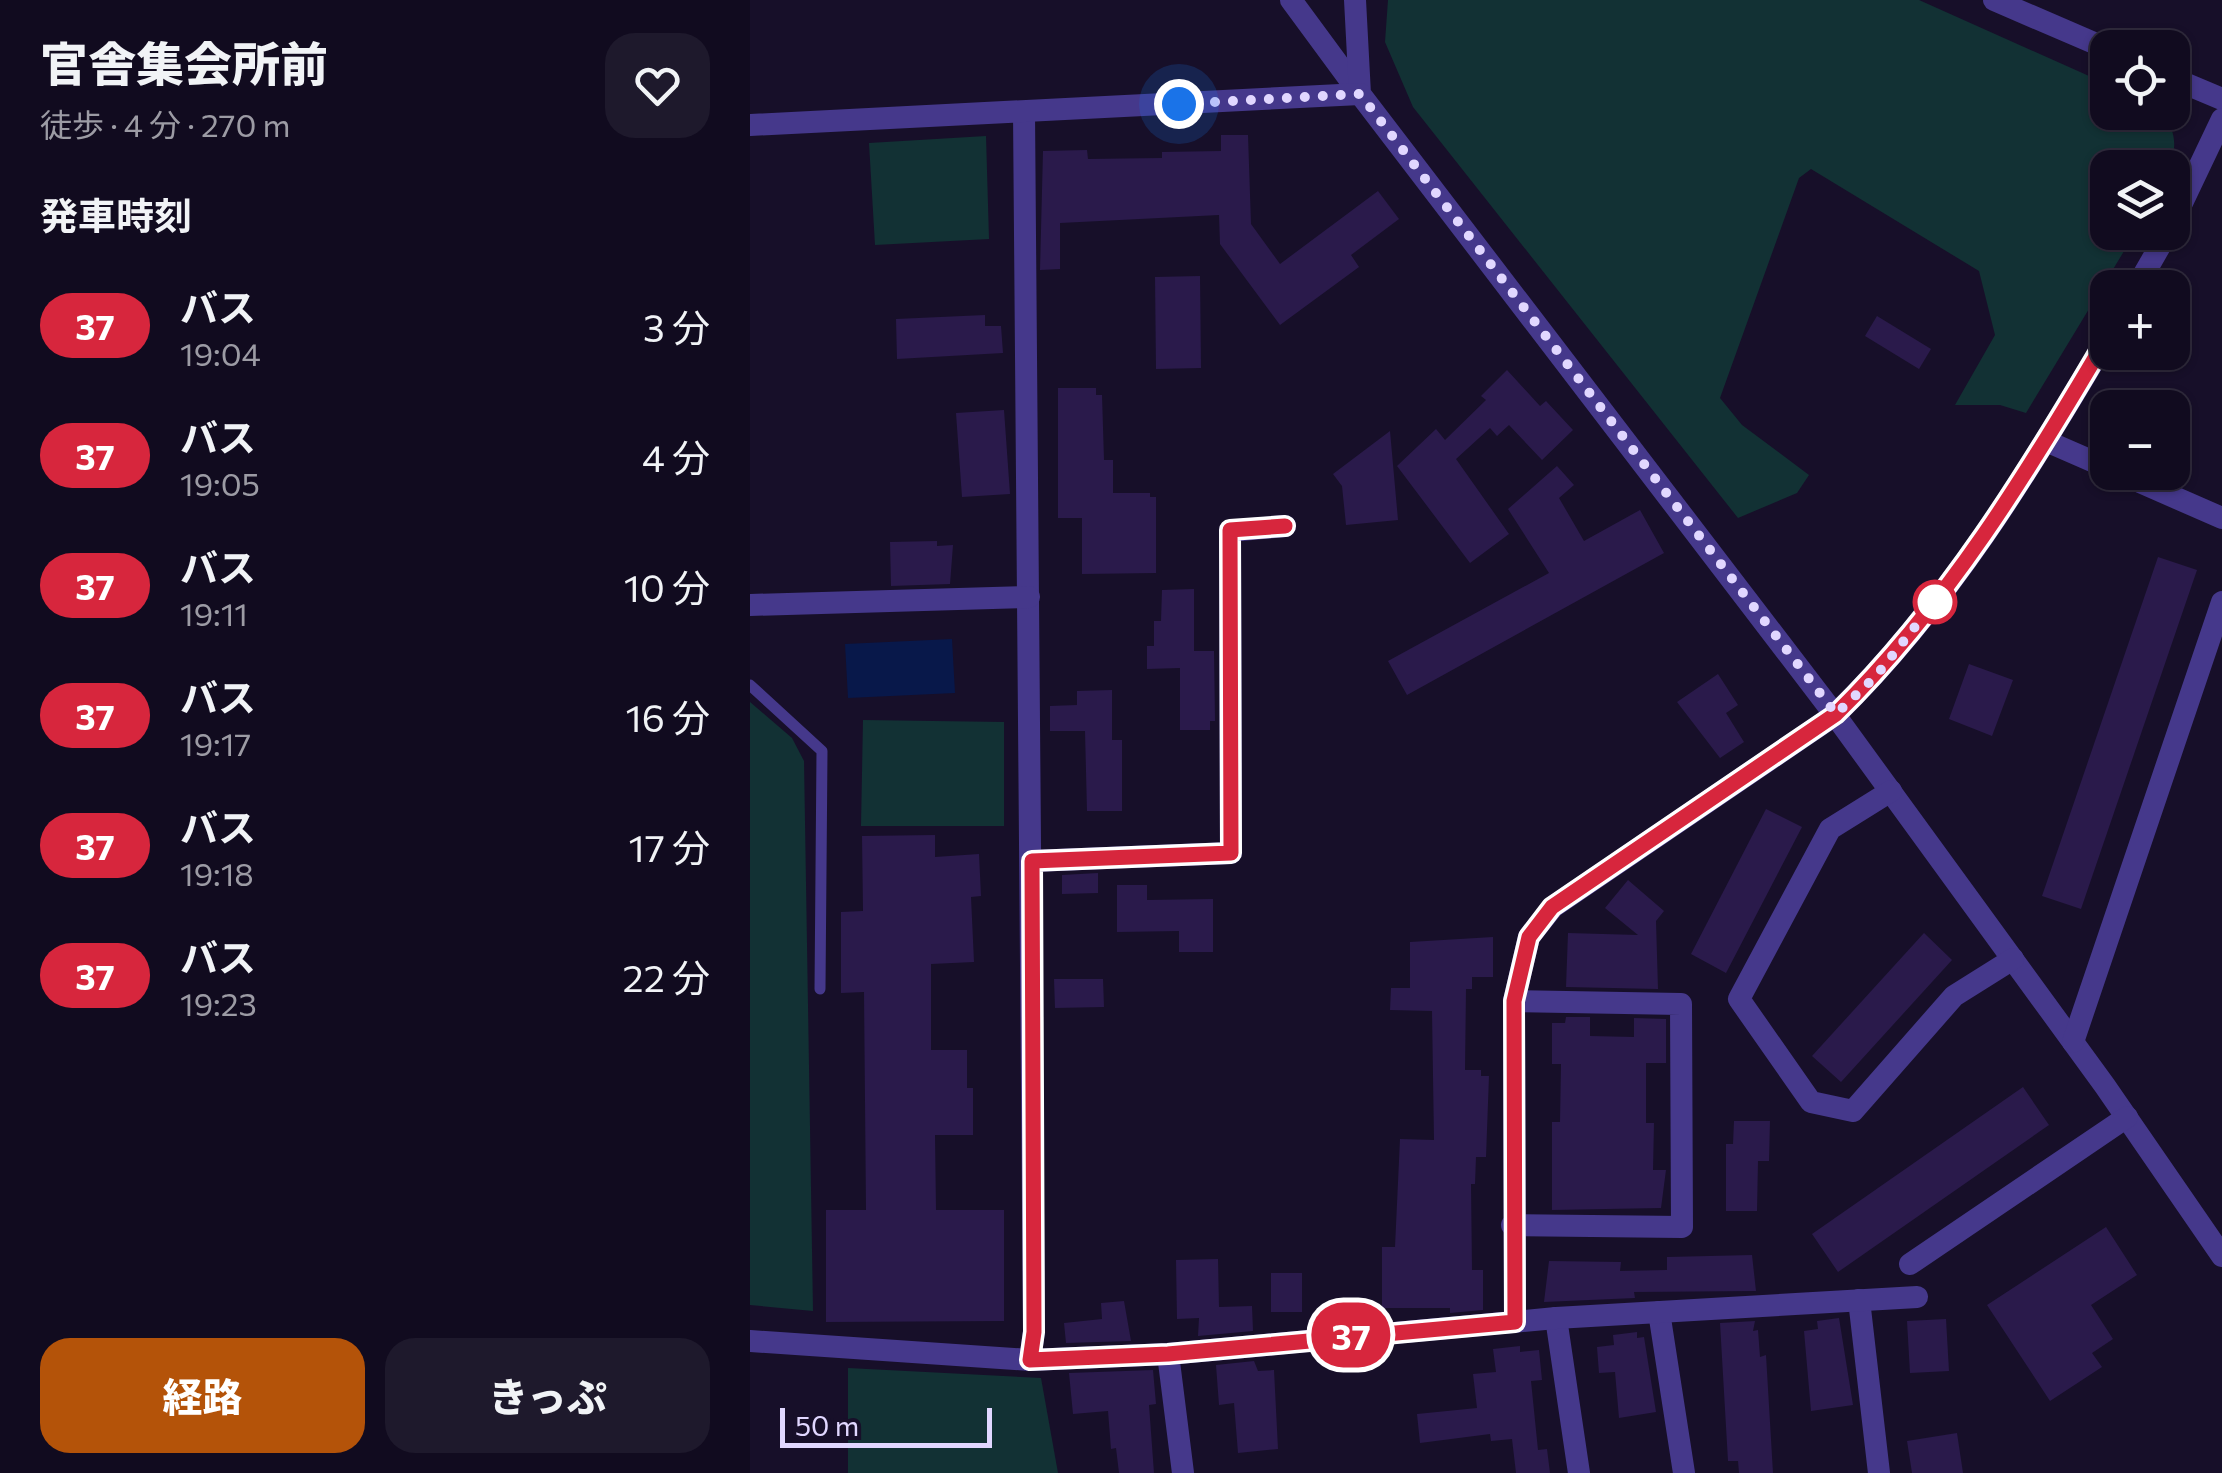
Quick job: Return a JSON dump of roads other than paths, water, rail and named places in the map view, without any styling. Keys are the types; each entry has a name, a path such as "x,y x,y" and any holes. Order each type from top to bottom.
{"street":[{"path":"1291,0 1836,714 2128,1118 2222,1256"},
{"path":"1355,0 1360,94"},
{"path":"1994,0 2090,41"},
{"path":"2190,86 2222,99"},
{"path":"750,124 1360,94"},
{"path":"1024,112 1032,861 1034,1332 1030,1360"},
{"path":"2190,186 2222,119"},
{"path":"1515,1322 1514,1001 1529,937 1552,907 1836,714 1922,621 2046,442 2090,367"},
{"path":"2046,442 2090,460"},
{"path":"2158,490 2222,518"},
{"path":"1032,861 1231,853 1230,530 1285,526"},
{"path":"750,604 1028,597"},
{"path":"2073,1042 2222,602"},
{"path":"1890,790 1830,829 1740,999 1811,1102 1853,1112 1954,996 2013,958"},
{"path":"1512,1225 1682,1226 1681,1004 1514,1001"},
{"path":"1910,1264 2128,1118"},
{"path":"750,1341 1030,1360 1168,1354 1556,1318 1917,1297"},
{"path":"1859,1300 1879,1473"},
{"path":"1659,1312 1684,1473"},
{"path":"1556,1318 1578,1473"},
{"path":"1168,1354 1183,1473"}],"lane":[{"path":"750,686 822,751 820,989"}]}
